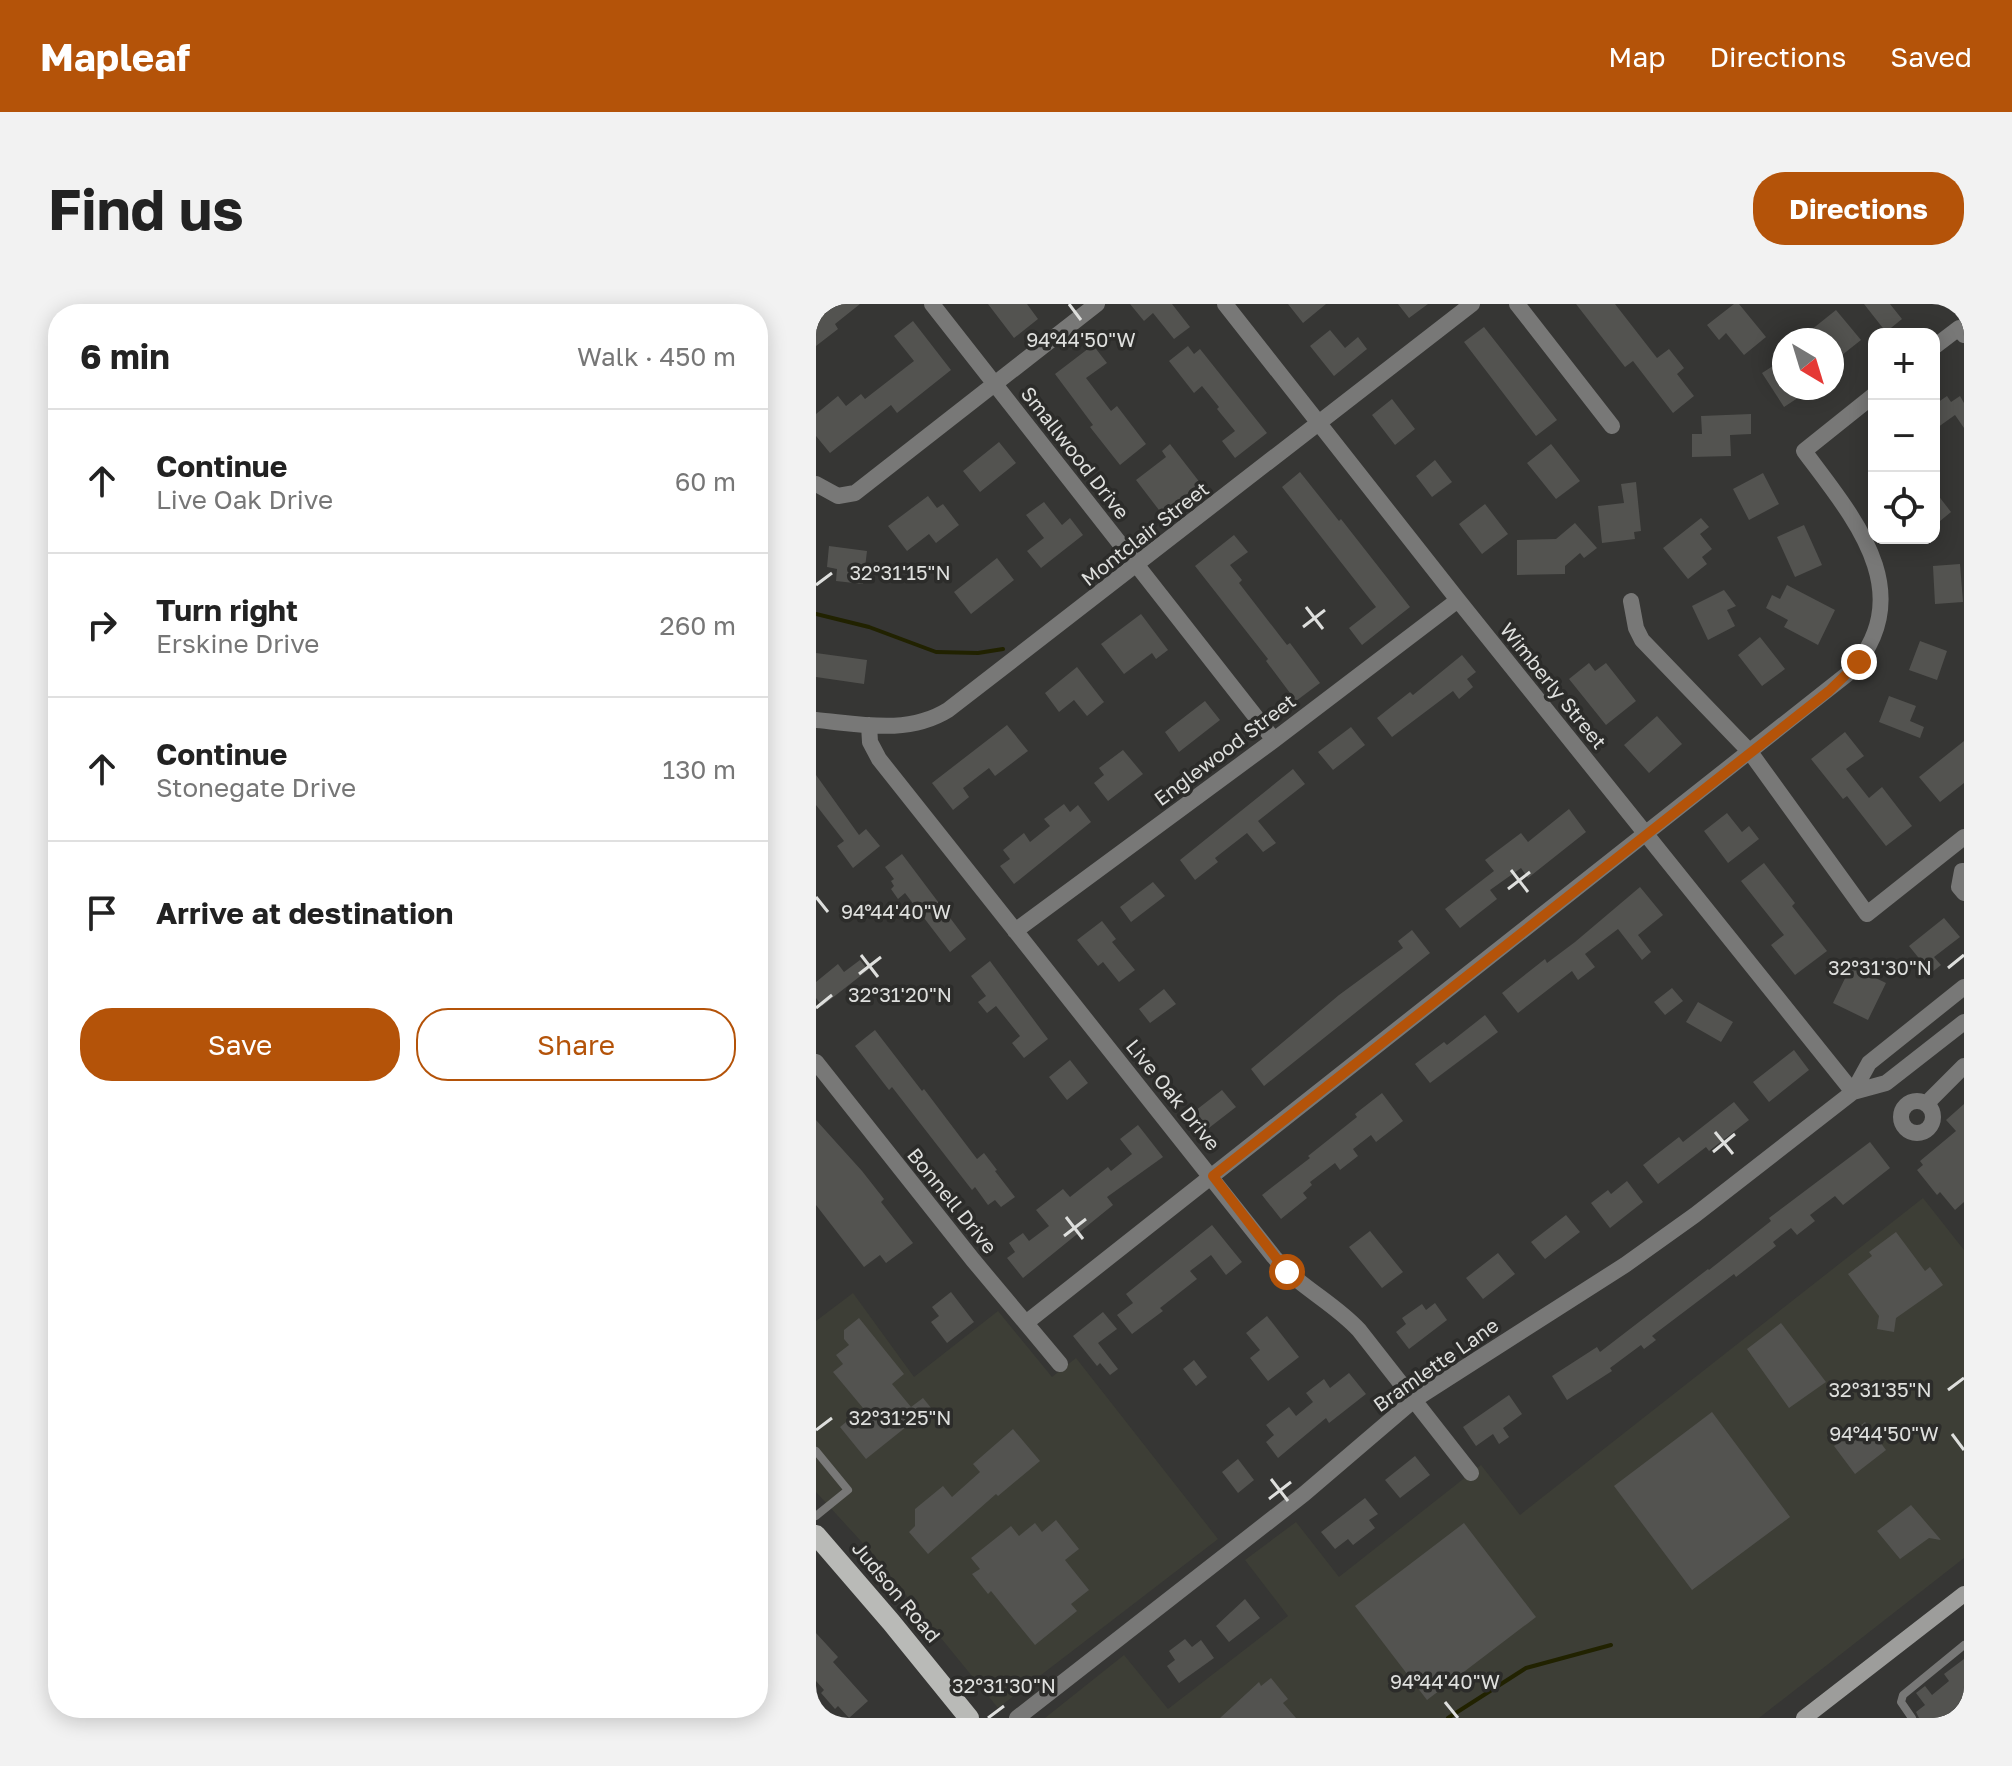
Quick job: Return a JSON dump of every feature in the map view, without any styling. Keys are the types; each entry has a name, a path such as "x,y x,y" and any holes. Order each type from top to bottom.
{"main road":[{"name":"Judson Road","path":"820,1547 969,1718"},
{"path":"1804,1718 1964,1594"}],"street":[{"name":"Smallwood Drive","path":"932,304 1274,740"},
{"path":"816,484 838,496 855,493 1097,304"},
{"name":"Wimberly Street","path":"1225,304 1853,1092"},
{"name":"Montclair Street","path":"816,720 910,725 941,715 1472,304"},
{"path":"1517,304 1612,426"},
{"path":"1940,342 1959,328 1964,335"},
{"path":"1027,1322 1850,672 1874,638 1881,596 1875,563 1847,511 1804,451 1868,400"},
{"name":"Englewood Street","path":"1015,931 1458,600"},
{"path":"1631,601 1636,628 1647,646 1750,752 1867,914 1964,837"},
{"name":"Live Oak Drive","path":"869,725 870,742 875,753 1283,1267 1355,1325 1471,1473"},
{"path":"1946,851 1963,871 1959,887 1964,893"},
{"name":"Bramlette Lane","path":"1853,1092 1869,1063 1964,987"},
{"name":"Bramlette Lane","path":"1017,1718 1304,1494 1414,1400 1660,1240 1853,1092 1886,1083 1964,1022"},
{"name":"Bonnell Drive","path":"816,1062 1060,1364"},
{"path":"1926,1104 1964,1066"}],"lane":[{"path":"816,1451 848,1490 816,1516"},
{"path":"1912,1718 1901,1702 1903,1695 1964,1645"}],"shaded area":[{"path":"1923,1198 1964,1250 1964,1558 1759,1718 1045,1718 1124,1655 1168,1709 1288,1616 1245,1560 1296,1522 1339,1577 1481,1465 1520,1515"},
{"path":"853,1293 914,1377 998,1311 1052,1377 1076,1358 1218,1539 998,1708 870,1551 816,1492 816,1321"}],"building":[{"path":"816,304 860,304 835,324 838,329 816,346"},
{"path":"988,304 1027,304 1038,319 1014,338"},
{"path":"1130,304 1172,304 1190,327 1174,339 1153,313 1144,321"},
{"path":"1288,304 1326,304 1303,323"},
{"path":"1398,304 1428,304 1409,318"},
{"path":"1576,304 1615,304 1657,358 1669,349 1684,368 1677,374 1694,396 1673,413 1633,361 1625,367"},
{"path":"1734,304 1739,304 1766,337 1744,355 1726,333 1719,340 1707,325"},
{"path":"1864,304 1890,304 1902,319 1891,328 1883,328"},
{"path":"1836,310 1861,340 1844,353 1844,328 1814,328"},
{"path":"913,321 951,370 897,413 891,405 830,453 816,436 816,414 838,396 846,406 861,394 865,399 914,361 894,336"},
{"path":"1484,327 1557,420 1536,436 1464,342"},
{"path":"1330,330 1345,348 1358,337 1367,349 1334,376 1310,346"},
{"path":"1093,345 1107,363 1086,378 1111,411 1117,406 1146,444 1120,465 1055,374"},
{"path":"1188,346 1194,354 1200,349 1267,433 1235,458 1222,441 1235,431 1217,409 1219,407 1202,386 1194,393 1169,361"},
{"path":"1772,367 1772,388 1762,373"},
{"path":"1947,396 1951,402 1960,396 1964,403 1964,428 1955,415 1940,426 1940,401"},
{"path":"1392,399 1415,429 1395,445 1372,415"},
{"path":"1779,400 1795,400 1784,407"},
{"path":"1751,414 1751,434 1730,435 1731,456 1692,457 1692,434 1702,434 1701,416"},
{"path":"999,442 1016,463 980,492 963,471"},
{"path":"1170,444 1201,484 1162,514 1136,480 1166,457 1162,451"},
{"path":"1551,444 1580,481 1556,499 1527,463"},
{"path":"1435,460 1452,482 1432,497 1416,476"},
{"path":"1300,472 1410,607 1362,645 1349,628 1376,607 1282,487"},
{"path":"1763,473 1779,504 1749,520 1733,489"},
{"path":"1636,482 1641,531 1634,532 1635,539 1602,543 1598,506 1624,503 1621,484"},
{"path":"928,496 937,508 943,504 959,525 936,543 929,534 907,551 888,526"},
{"path":"1940,498 1951,512 1940,521"},
{"path":"1044,502 1062,525 1070,518 1083,535 1041,568 1027,551 1044,538 1026,515"},
{"path":"1485,504 1508,534 1482,554 1459,524"},
{"path":"1701,518 1709,527 1700,534 1712,549 1702,557 1707,564 1688,579 1663,548"},
{"path":"1575,523 1597,548 1584,558 1580,553 1565,566 1565,574 1517,575 1517,540 1556,539"},
{"path":"1804,525 1822,565 1795,577 1777,537"},
{"path":"1234,535 1248,552 1230,565 1242,580 1239,583 1320,683 1296,701 1266,661 1268,659 1195,566"},
{"path":"829,546 867,551 863,584 836,581 837,569 827,567"},
{"path":"997,558 1014,580 971,614 954,592"},
{"path":"1960,564 1963,602 1935,604 1933,566"},
{"path":"1787,585 1835,610 1818,645 1784,627 1788,620 1766,608 1772,595 1780,599"},
{"path":"1724,590 1736,606 1727,610 1735,626 1708,640 1692,606"},
{"path":"1141,614 1168,650 1156,659 1152,653 1124,674 1101,644"},
{"path":"1760,637 1785,669 1762,686 1738,655"},
{"path":"1920,641 1947,651 1937,680 1909,670"},
{"path":"816,653 867,660 864,684 816,677"},
{"path":"1462,655 1476,672 1467,679 1473,687 1459,699 1453,691 1392,737 1377,718 1410,692 1413,695"},
{"path":"1589,663 1595,671 1606,663 1636,701 1606,725 1569,679"},
{"path":"1077,667 1104,702 1087,716 1074,700 1059,712 1045,693"},
{"path":"1889,696 1916,706 1910,721 1924,727 1920,738 1879,722"},
{"path":"1205,701 1220,720 1179,752 1165,732"},
{"path":"1657,716 1682,744 1649,773 1624,745"},
{"path":"1007,725 1028,751 995,776 989,768 963,788 969,797 953,810 932,783"},
{"path":"1351,727 1365,745 1333,770 1318,752"},
{"path":"1845,732 1864,756 1846,769 1869,798 1882,787 1912,826 1886,846 1847,796 1843,799 1811,759"},
{"path":"1964,741 1964,783 1940,802 1919,777"},
{"path":"1123,750 1143,774 1108,801 1094,783 1104,775 1099,768"},
{"path":"1293,769 1305,784 1258,821 1276,843 1263,852 1247,833 1215,858 1218,862 1195,880 1180,860"},
{"path":"816,775 859,835 866,829 880,846 853,868 837,846 844,841 816,805"},
{"path":"1064,804 1070,812 1078,805 1091,822 1014,884 1000,866 1010,859 1003,850 1024,833 1030,842 1050,826 1044,819"},
{"path":"1569,809 1586,832 1528,878 1521,868 1490,890 1497,899 1460,928 1445,909 1494,871 1485,860 1521,833 1528,842"},
{"path":"1727,813 1742,832 1749,826 1759,839 1728,863 1704,831"},
{"path":"902,854 966,939 950,952 905,893 898,899 891,889 894,879 885,867"},
{"path":"1764,863 1827,951 1795,975 1771,945 1784,935 1741,881"},
{"path":"1153,882 1165,896 1131,922 1120,907"},
{"path":"1640,887 1663,915 1638,935 1651,952 1642,960 1618,929 1585,954 1595,967 1578,980 1572,971 1518,1013 1502,993 1545,959 1547,963 1575,942"},
{"path":"1944,918 1960,937 1934,957 1941,965 1931,973 1909,946"},
{"path":"1102,921 1116,939 1112,942 1135,970 1119,982 1103,962 1098,966 1077,940"},
{"path":"1412,930 1430,953 1264,1086 1251,1069 1339,995 1403,948 1398,941"},
{"path":"860,960 868,970 822,1006 816,998 816,982 838,964 844,972"},
{"path":"990,961 1048,1039 1024,1058 1012,1043 1020,1036 996,1006 987,1013 978,1002 986,996 971,976"},
{"path":"1851,966 1886,983 1868,1020 1833,1003"},
{"path":"1672,988 1683,1001 1665,1015 1654,1002"},
{"path":"1164,989 1176,1004 1150,1023 1139,1009"},
{"path":"1698,1002 1733,1022 1721,1042 1686,1022"},
{"path":"1485,1015 1498,1032 1430,1083 1415,1064 1444,1042 1447,1045"},
{"path":"875,1030 977,1159 984,1153 1015,1197 1001,1207 995,1200 988,1205 975,1187 972,1190 892,1087 889,1090 855,1046"},
{"path":"1794,1050 1809,1070 1769,1102 1753,1082"},
{"path":"1070,1060 1088,1083 1067,1100 1049,1077"},
{"path":"1222,1090 1236,1107 1205,1131 1191,1114"},
{"path":"1382,1093 1403,1121 1376,1142 1371,1135 1353,1149 1358,1156 1340,1170 1335,1163 1310,1182 1312,1185 1303,1193 1307,1198 1281,1219 1262,1195 1310,1158 1308,1156"},
{"path":"1734,1102 1749,1120 1709,1151 1706,1147 1658,1184 1643,1165 1679,1137 1683,1142"},
{"path":"1964,1104 1964,1202 1955,1210 1940,1192 1937,1195 1917,1170 1923,1165 1920,1161 1956,1131 1946,1120"},
{"path":"816,1120 862,1171 884,1199 881,1202 913,1243 886,1263 880,1255 864,1267 816,1205"},
{"path":"1138,1125 1163,1157 1107,1197 1113,1205 1023,1278 1007,1258 1015,1252 1009,1243 1023,1233 1029,1241 1049,1226 1036,1210 1063,1189 1070,1197 1108,1167 1111,1171 1132,1154 1120,1139"},
{"path":"1870,1142 1890,1168 1843,1205 1835,1196 1810,1215 1815,1221 1797,1235 1791,1228 1773,1242 1776,1246 1652,1336 1656,1340 1644,1349 1641,1345 1610,1368 1612,1371 1567,1400 1552,1376 1597,1347 1600,1352"},
{"path":"1627,1181 1643,1202 1610,1228 1591,1203 1608,1190 1611,1194"},
{"path":"1566,1215 1580,1232 1545,1259 1531,1242"},
{"path":"1212,1225 1242,1262 1226,1275 1211,1255 1190,1271 1197,1279 1160,1308 1163,1311 1132,1334 1117,1315 1133,1303 1126,1294"},
{"path":"1370,1231 1403,1272 1382,1288 1349,1247"},
{"path":"1896,1232 1925,1271 1930,1267 1943,1285 1896,1318 1894,1332 1877,1329 1879,1316 1848,1274 1872,1256 1869,1252"},
{"path":"1498,1253 1515,1274 1483,1299 1466,1278"},
{"path":"951,1292 974,1322 947,1343 931,1322 939,1316 932,1307"},
{"path":"1435,1303 1447,1320 1409,1349 1396,1332 1406,1324 1402,1318 1422,1304 1426,1310"},
{"path":"1103,1312 1117,1329 1098,1343 1118,1369 1110,1375 1100,1363 1097,1366 1073,1336"},
{"path":"1267,1316 1299,1357 1268,1381 1250,1358 1260,1350 1246,1333"},
{"path":"859,1318 904,1374 892,1384 911,1407 923,1398 936,1414 921,1425 916,1419 866,1459 840,1427 863,1408 833,1372 843,1364 836,1355 849,1345 844,1339 844,1330"},
{"path":"1781,1323 1826,1382 1789,1408 1747,1349"},
{"path":"1194,1360 1207,1377 1196,1386 1183,1369"},
{"path":"1349,1373 1366,1394 1329,1423 1326,1418 1278,1458 1266,1442 1274,1435 1266,1425 1289,1407 1296,1416 1313,1402 1306,1393 1324,1379 1330,1388"},
{"path":"1509,1395 1522,1414 1503,1428 1509,1437 1499,1444 1493,1434 1476,1446 1463,1427"},
{"path":"1712,1412 1790,1517 1692,1590 1614,1486"},
{"path":"1865,1422 1886,1450 1855,1474 1834,1446"},
{"path":"1013,1429 1040,1461 998,1496 996,1494 928,1554 909,1532 915,1526 915,1509 943,1486 952,1497 980,1472 973,1464"},
{"path":"1415,1456 1430,1475 1400,1498 1385,1480"},
{"path":"1238,1459 1254,1480 1238,1493 1222,1472"},
{"path":"1365,1498 1378,1514 1369,1520 1375,1528 1353,1545 1348,1539 1335,1549 1321,1532"},
{"path":"1911,1505 1941,1540 1929,1538 1900,1559 1877,1531"},
{"path":"1056,1520 1079,1549 1065,1560 1089,1590 1071,1604 1077,1611 1035,1645 991,1591 988,1594 972,1574 980,1569 971,1558 1011,1526 1019,1536 1035,1523 1042,1532"},
{"path":"1464,1523 1536,1617 1427,1700 1355,1606"},
{"path":"1245,1599 1260,1618 1229,1642 1216,1626"},
{"path":"816,1633 838,1657 833,1662 868,1701 849,1718 838,1706 835,1709 821,1693 824,1690 816,1681"},
{"path":"1185,1639 1192,1647 1201,1640 1214,1658 1179,1683 1167,1666 1175,1660 1169,1651"},
{"path":"1964,1659 1964,1713 1958,1718 1919,1718 1916,1712 1925,1705 1916,1693 1925,1686 1932,1695 1949,1681 1944,1674"},
{"path":"1271,1678 1288,1699 1283,1703 1296,1718 1220,1718 1259,1682 1261,1686"}],"waterway":[{"path":"816,614 869,627 936,652 978,653 1003,649"},
{"path":"1448,1718 1526,1668 1611,1645"}],"route":[{"path":"1287,1272 1213,1176 1829,691 1859,662"}]}
